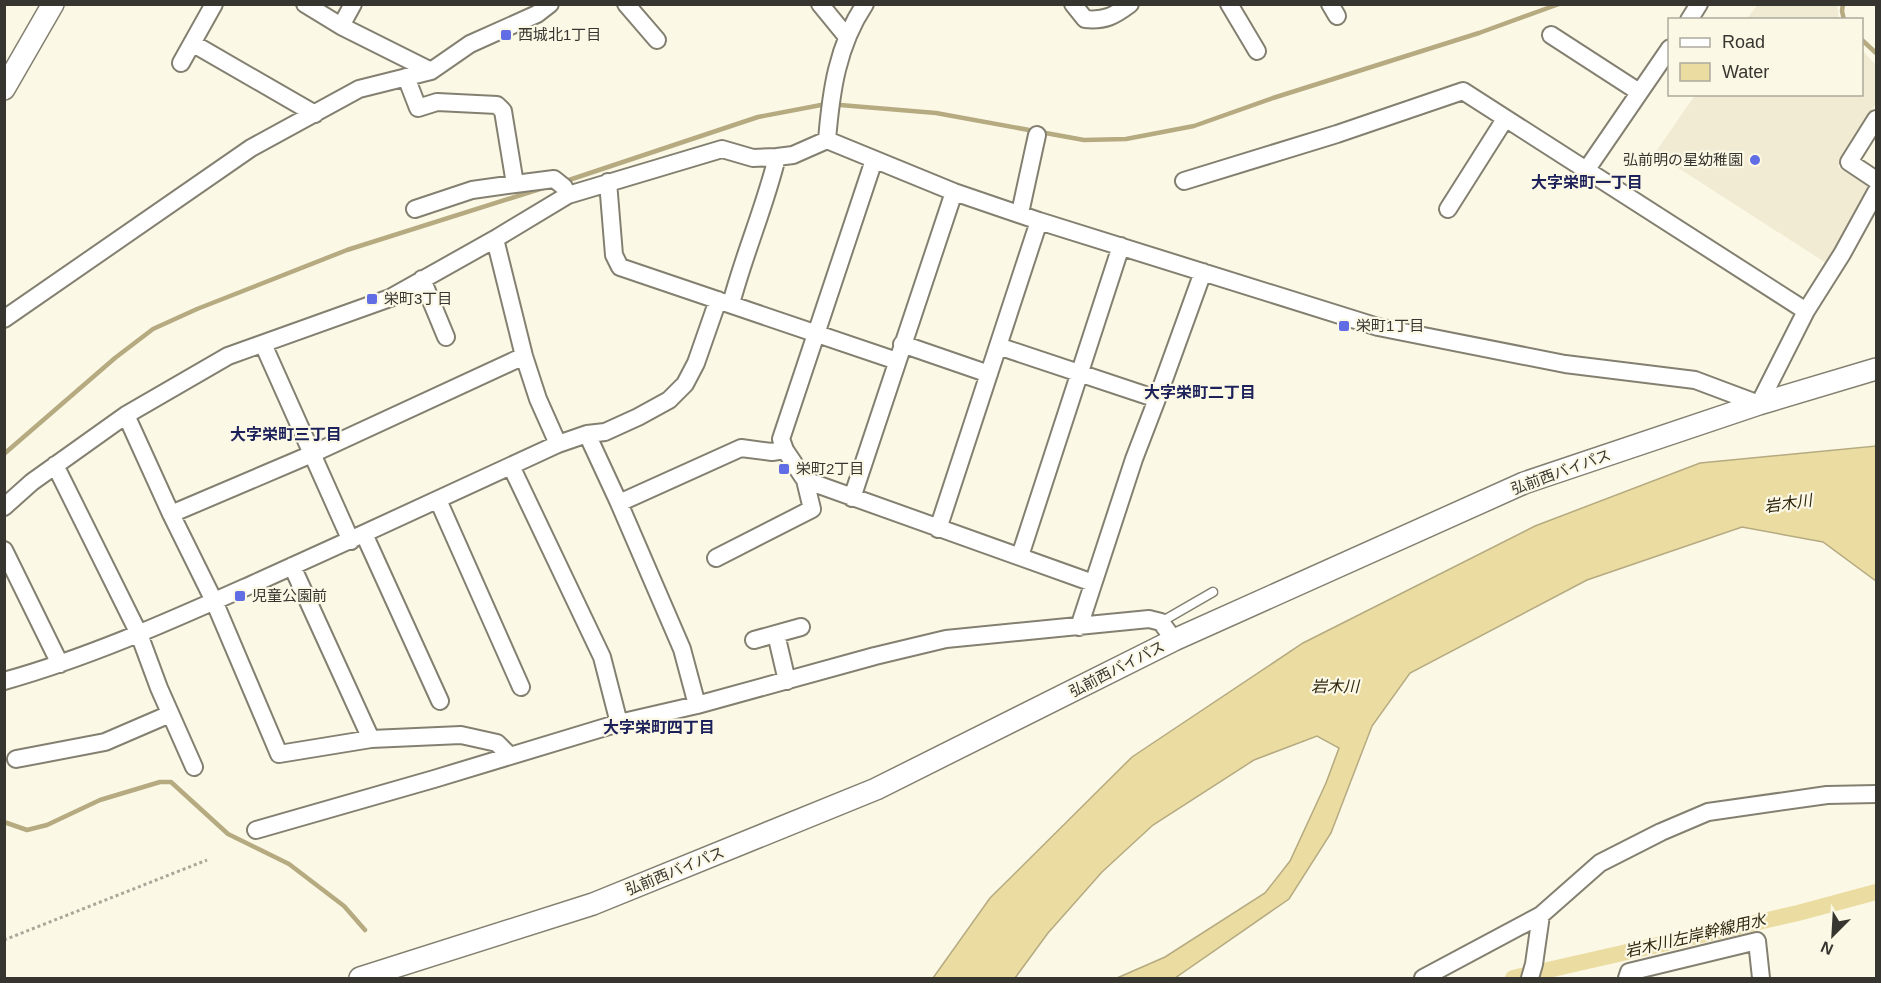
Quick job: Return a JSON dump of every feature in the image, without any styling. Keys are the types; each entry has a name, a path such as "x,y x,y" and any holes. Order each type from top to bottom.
{"street":[{"path":"4,88 53,4"},
{"path":"181,63 214,4"},
{"path":"305,4 341,26 431,71"},
{"path":"341,26 353,4"},
{"path":"626,4 657,40"},
{"path":"820,4 847,37"},
{"path":"827,140 840,54 865,4"},
{"path":"1073,4 1085,19 1101,21 1130,4"},
{"path":"1229,4 1257,51"},
{"path":"1690,18 1700,4"},
{"path":"4,320 250,148 359,89 431,71 470,44 539,8"},
{"path":"1551,35 1639,92"},
{"path":"192,43 315,114"},
{"path":"1587,169 1668,51"},
{"path":"406,77 418,108 437,102 497,105 503,111 515,184"},
{"path":"1184,181 1337,134 1462,91 1806,311"},
{"path":"1448,209 1505,119"},
{"path":"1876,119 1849,162 1876,180"},
{"path":"1020,213 1037,135"},
{"path":"415,209 472,190 515,184 562,187 608,182 722,149 753,158 777,157 793,155 827,140 954,192 1378,327 1565,364 1695,380 1759,404 1806,311 1842,254 1876,192"},
{"path":"4,681 60,664 139,634 558,444 587,434 604,432 669,400 685,384 724,302 747,250 768,193 777,157"},
{"path":"716,558 812,509 805,480 784,450 782,439 874,160"},
{"path":"608,182 614,255 620,267 897,361"},
{"path":"4,507 55,465 126,415 228,356 390,298 495,239 562,187"},
{"path":"852,498 954,192"},
{"path":"938,529 1039,220"},
{"path":"495,239 524,356 538,399 558,444"},
{"path":"1020,556 1121,246"},
{"path":"1078,627 1134,459 1203,272"},
{"path":"422,279 446,337"},
{"path":"263,344 312,454 441,701"},
{"path":"902,344 989,374"},
{"path":"998,346 1158,399"},
{"path":"171,514 312,454 524,356"},
{"name":"弘前西バイパス","path":"360,978 593,904 876,789 1174,640 1524,483 1759,404 1876,369"},
{"path":"126,415 214,601 279,754 371,739 461,735 497,742 509,755"},
{"path":"587,434 682,649 696,705"},
{"path":"619,503 741,448 772,452 784,450"},
{"path":"55,465 139,634 194,767"},
{"path":"511,466 602,657 619,723"},
{"path":"805,480 1093,583"},
{"path":"438,500 521,687"},
{"path":"4,550 60,664"},
{"path":"292,566 371,739"},
{"path":"256,830 619,723 946,639 1149,619 1161,622 1174,640"},
{"path":"754,640 801,627"},
{"path":"776,634 787,681"},
{"path":"16,759 105,742 171,714"},
{"path":"1423,978 1541,915 1600,863 1661,832 1708,812 1827,795 1876,794"},
{"path":"1532,971 1541,915"},
{"path":"1626,978 1629,972 1757,941 1761,978"}],"lane":[{"path":"1161,622 1213,592"}],"path":[{"path":"4,940 207,860"}],"shaded area":[{"path":"1758,4 1837,5 1839,18 1748,18"},
{"name":"弘前明の星幼稚園","path":"1863,51 1876,65 1876,103 1838,167 1869,186 1826,263 1655,153 1694,96 1863,96"}],"water":[{"name":"岩木川","path":"1876,446 1876,581 1823,542 1742,527 1587,580 1410,673 1372,726 1331,833 1289,899 1175,978 1117,978 1165,957 1265,893 1290,861 1326,783 1339,748 1317,736 1254,760 1153,825 1102,872 1048,933 1015,978 933,978 990,898 1132,757 1303,643 1535,526 1700,463"}],"waterway":[{"path":"840,105 936,113 1084,140 1126,139 1194,126 1273,98 1479,33 1559,4"},
{"path":"1843,4 1844,18"},
{"path":"1863,41 1876,53"},
{"path":"563,182 758,117 821,105"},
{"path":"4,454 115,358 153,329 197,309 347,250 543,188"},
{"path":"4,822 27,830 47,825 100,800 160,782 171,782 228,834 289,864 344,906 365,930"},
{"name":"岩木川左岸幹線用水","path":"1513,978 1798,913 1876,892"}],"place":[{"name":"西城北1丁目","path":"506,35"},
{"name":"弘前明の星幼稚園","path":"1755,160"},
{"name":"栄町3丁目","path":"372,299"},
{"name":"栄町1丁目","path":"1344,326"},
{"name":"栄町2丁目","path":"784,469"},
{"name":"児童公園前","path":"240,596"}],"district":[{"name":"大字栄町一丁目","path":"1587,182"},
{"name":"大字栄町二丁目","path":"1200,392"},
{"name":"大字栄町三丁目","path":"286,434"},
{"name":"大字栄町四丁目","path":"659,727"}]}
